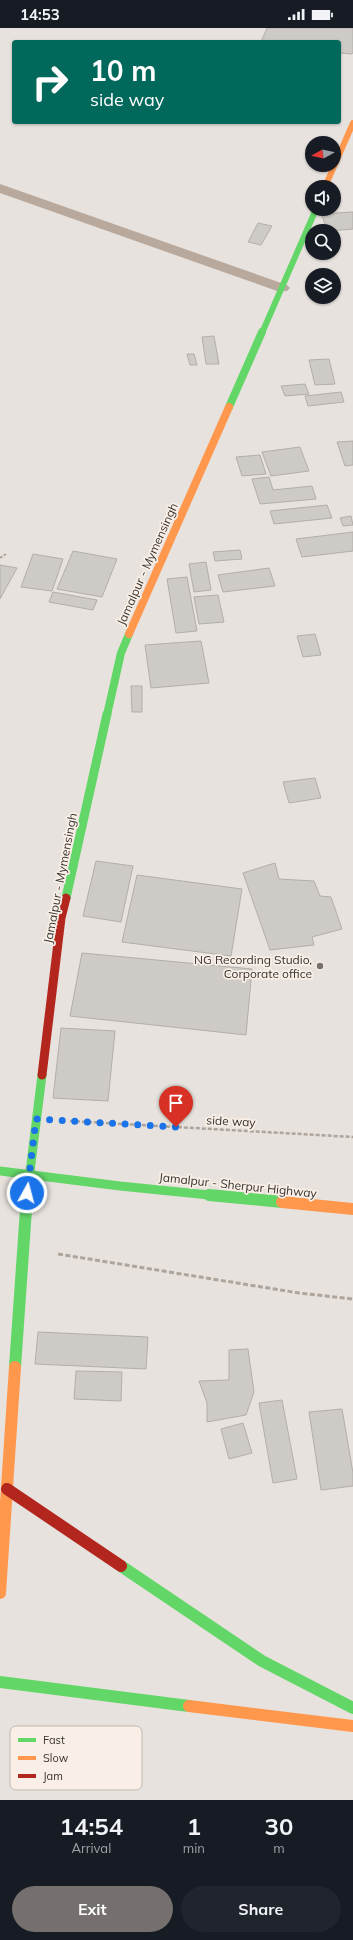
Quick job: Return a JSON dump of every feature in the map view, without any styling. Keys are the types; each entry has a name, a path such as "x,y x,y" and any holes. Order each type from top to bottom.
{"main road":[{"path":"328,180 353,123"},
{"name":"Jamalpur - Mymensingh","path":"0,1593 22,1248 27,1193 61,918 121,653 313,216"},
{"name":"Jamalpur - Sherpur Highway","path":"0,1171 120,1186 353,1209"},
{"path":"7,1489 262,1661 353,1708"},
{"path":"0,1682 353,1726"}],"street":[{"path":"0,188 282,288"}],"path":[{"path":"0,558 6,554"},
{"name":"side way","path":"36,1119 353,1137"},
{"path":"22,1248 298,1293 353,1299"}],"building":[{"path":"267,28 353,28 353,52 352,54 341,53 341,40 262,40"},
{"path":"353,212 353,229 341,230 341,224 325,224 322,216 341,216 341,213"},
{"path":"258,223 272,226 261,245 248,242"},
{"path":"214,336 219,364 206,364 202,337"},
{"path":"187,354 194,354 197,365 190,365"},
{"path":"329,359 335,384 315,385 309,360"},
{"path":"305,384 309,394 285,396 281,386"},
{"path":"341,392 344,402 308,406 305,396"},
{"path":"353,441 353,465 345,466 337,442"},
{"path":"300,447 309,471 271,476 262,452"},
{"path":"260,455 266,474 242,476 236,457"},
{"path":"269,477 273,490 312,486 316,499 260,504 252,479"},
{"path":"327,505 332,518 274,524 270,511"},
{"path":"351,516 353,525 343,526 340,518"},
{"path":"353,532 353,551 302,557 296,539"},
{"path":"240,550 242,559 215,561 213,552"},
{"path":"73,551 117,559 102,597 57,589"},
{"path":"33,554 63,559 52,591 21,587"},
{"path":"206,562 211,590 194,592 189,564"},
{"path":"0,565 17,568 0,599"},
{"path":"269,568 275,586 223,592 218,575"},
{"path":"187,577 197,631 176,633 167,579"},
{"path":"53,592 97,600 93,610 49,602"},
{"path":"218,595 224,622 199,624 194,597"},
{"path":"315,634 321,655 303,657 297,636"},
{"path":"201,641 209,683 151,688 145,645"},
{"path":"131,686 142,686 142,712 132,712"},
{"path":"315,778 321,798 289,803 283,782"},
{"path":"96,861 133,866 121,922 83,916"},
{"path":"275,863 279,879 314,881 320,896 331,897 342,929 312,937 314,945 270,950 243,873"},
{"path":"137,875 242,889 231,956 122,942"},
{"path":"82,953 252,969 246,1035 70,1016"},
{"path":"61,1028 115,1031 108,1101 53,1098"},
{"path":"38,1332 148,1337 146,1369 35,1364"},
{"path":"248,1349 254,1392 246,1415 207,1422 207,1403 199,1381 229,1380 229,1350"},
{"path":"76,1371 122,1372 121,1401 74,1399"},
{"path":"282,1400 297,1479 273,1483 259,1403"},
{"path":"342,1409 353,1473 353,1486 321,1490 309,1412"},
{"path":"243,1423 252,1453 229,1459 221,1429"}],"traffic: fast":[{"path":"229,407 313,216"},
{"path":"66,898 121,653 129,634"},
{"path":"15,1367 27,1193 42,1075"},
{"path":"0,1171 120,1186 282,1202"},
{"path":"121,1566 262,1661 353,1708"},
{"path":"0,1682 189,1706"}],"traffic: slow":[{"path":"328,180 353,123"},
{"path":"129,634 229,407"},
{"path":"282,1202 353,1209"},
{"path":"0,1593 15,1367"},
{"path":"189,1706 353,1726"}],"traffic: jam":[{"path":"42,1075 61,918 66,898"},
{"path":"7,1489 121,1566"}],"place":[{"name":"NG Recording Studio, Corporate office","path":"320,966"}],"route":[{"path":"27,1193 36,1119 176,1127"}]}
